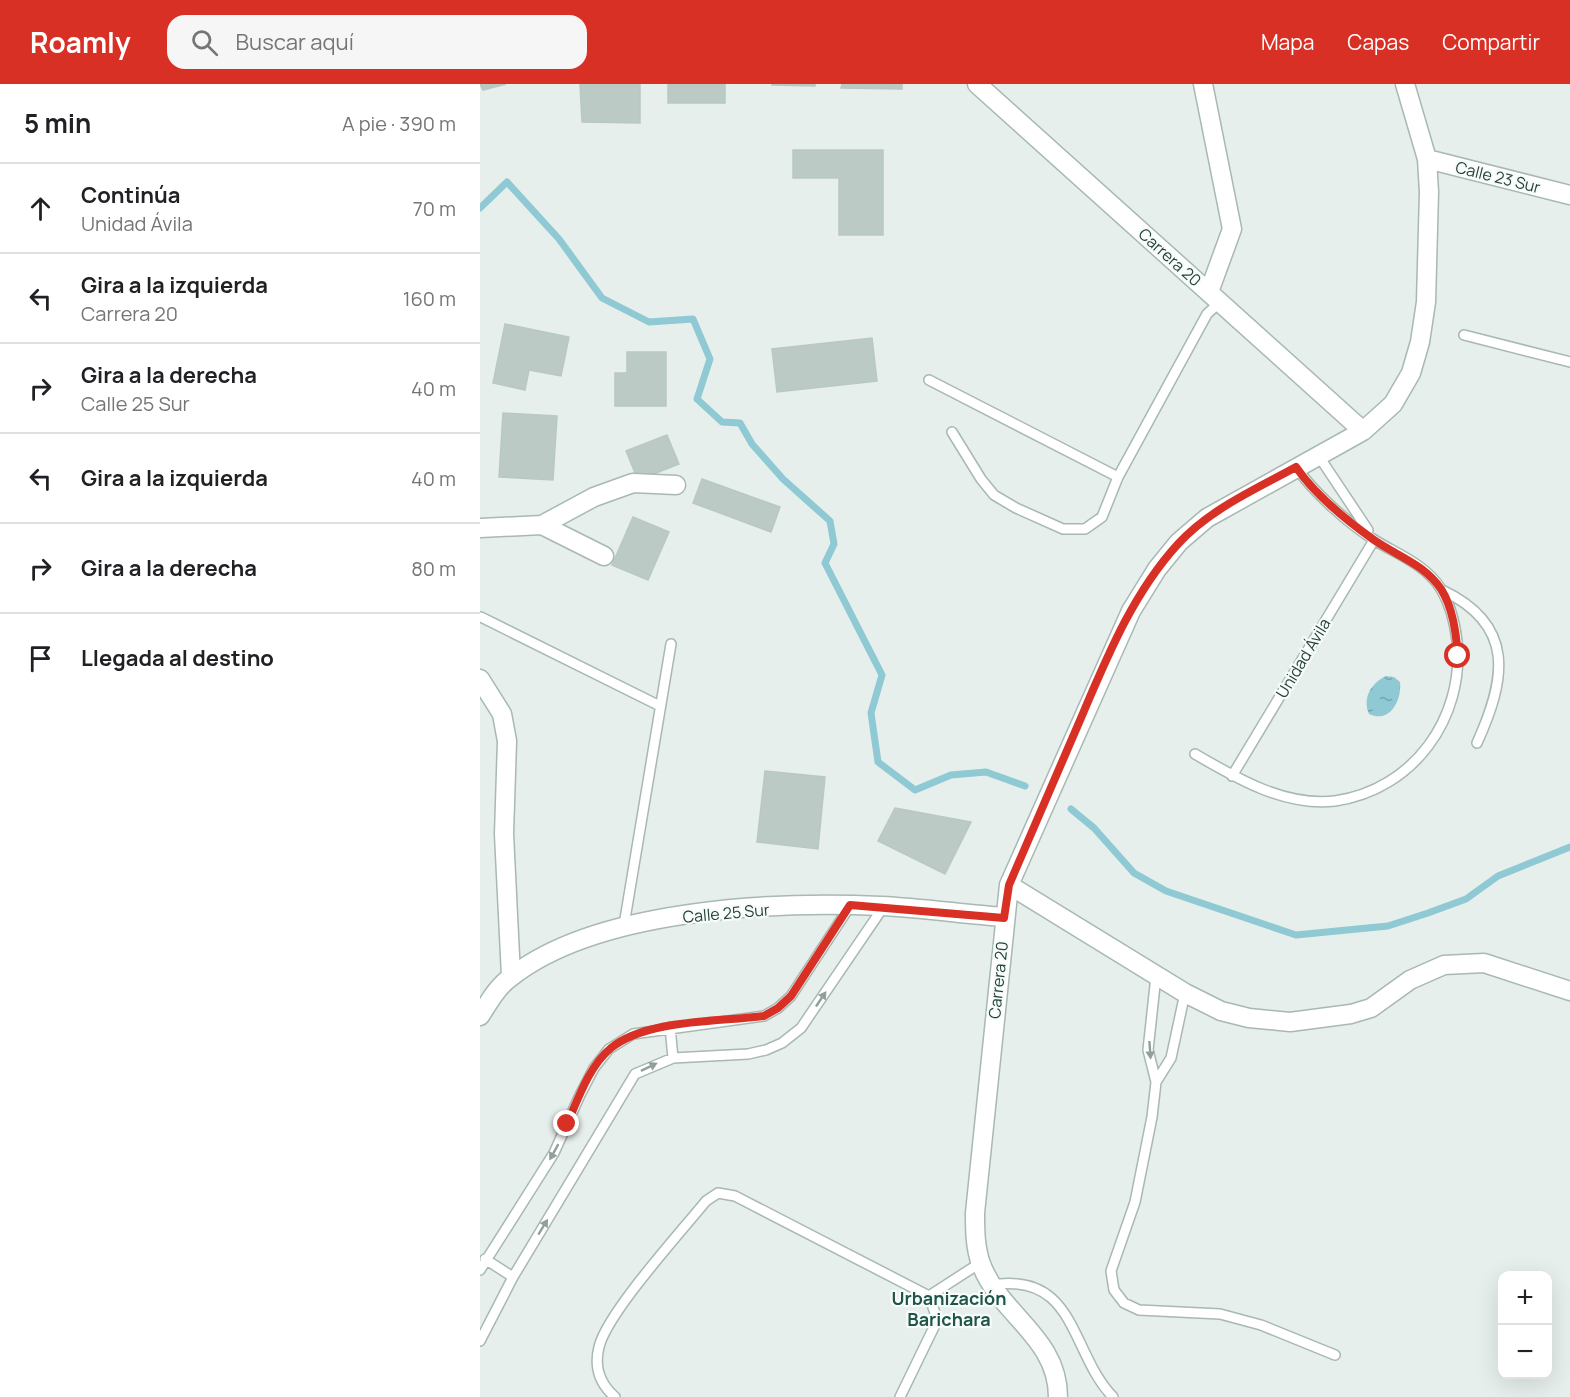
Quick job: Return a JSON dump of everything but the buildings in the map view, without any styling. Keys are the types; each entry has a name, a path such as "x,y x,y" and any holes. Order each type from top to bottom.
{"street":[{"name":"Carrera 20","path":"977,84 1363,431"},
{"path":"1203,84 1232,229 1214,297"},
{"name":"Carrera 20","path":"1058,1397 1056,1372 1047,1351 991,1285 980,1263 975,1239 975,1213 1009,885 1096,684 1131,610 1157,569 1179,542 1207,519 1363,431 1393,404 1411,373 1420,342 1426,302 1427,159 1405,84"},
{"name":"Calle 23 Sur","path":"1427,159 1570,195"},
{"path":"480,528 542,525 594,497 633,483 676,485"},
{"path":"542,525 604,556"},
{"path":"480,679 502,714 507,741 504,834 511,976"},
{"path":"1009,885 1185,993 1221,1011 1248,1018 1290,1022 1351,1014 1371,1008 1410,980 1444,965 1484,963 1570,992"},
{"name":"Calle 25 Sur","path":"480,1016 496,991 511,976 550,953 624,925 696,914 850,905 884,906 1004,918"}],"lane":[{"path":"952,432 981,479 994,495 1016,508 1063,529 1085,529 1102,517 1118,477 1207,314 1214,297"},
{"path":"1464,335 1570,362"},
{"path":"929,380 1118,477"},
{"path":"1318,455 1374,540"},
{"path":"1296,467 1309,486 1374,540 1414,562 1442,590 1461,599 1481,617 1493,638 1499,662 1499,684 1492,711 1478,743"},
{"name":"Unidad Ávila","path":"1232,776 1374,540"},
{"path":"1195,754 1232,776 1274,793 1304,800 1334,801 1366,793 1384,784 1417,760 1434,740 1445,719 1457,676 1456,634 1442,590"},
{"path":"481,617 660,706"},
{"path":"624,925 671,644"},
{"path":"480,1270 554,1153 594,1068 609,1049 633,1034 670,1027 764,1016 778,1008 791,996 850,905"},
{"path":"480,1341 513,1277 609,1119 623,1090 635,1074 673,1058 748,1054 782,1043 801,1028 884,906"},
{"path":"1156,976 1148,1050 1156,1082 1145,1160 1135,1202 1111,1271 1114,1290 1124,1303 1139,1310 1220,1314 1261,1325 1335,1355"},
{"path":"1156,1082 1171,1058 1185,993"},
{"path":"670,1027 673,1058"},
{"path":"615,1397 597,1371 599,1347 609,1322 706,1201 718,1193 735,1196 929,1296 935,1313 934,1327 900,1397"},
{"path":"485,1259 513,1277"},
{"path":"929,1296 980,1263"},
{"path":"991,1285 1023,1284 1061,1305 1074,1326 1085,1353 1113,1397"}],"water":[{"path":"1386,676 1394,677 1400,682 1397,703 1389,713 1383,716 1369,714 1367,697 1369,692"}],"waterway":[{"path":"480,208 507,182 559,239 602,298 649,322 693,319 710,359 697,399 722,422 740,423 752,444 783,479 830,521 834,544 825,563 882,675 871,713 878,762 915,790 951,775 986,772 1025,786"},
{"path":"1071,809 1094,828 1134,873 1166,891 1296,935 1388,926 1466,899 1498,876 1570,847"}],"district":[{"name":"Urbanización Barichara","path":"949,1308"}],"route":[{"path":"567,1124 594,1068 609,1049 633,1034 670,1027 764,1016 778,1008 791,996 850,905 884,906 1004,918 1009,885 1096,684 1131,610 1157,569 1179,542 1207,519 1242,496 1296,467 1309,486 1374,540 1414,562 1431,576 1442,590 1452,615 1458,656"}]}
